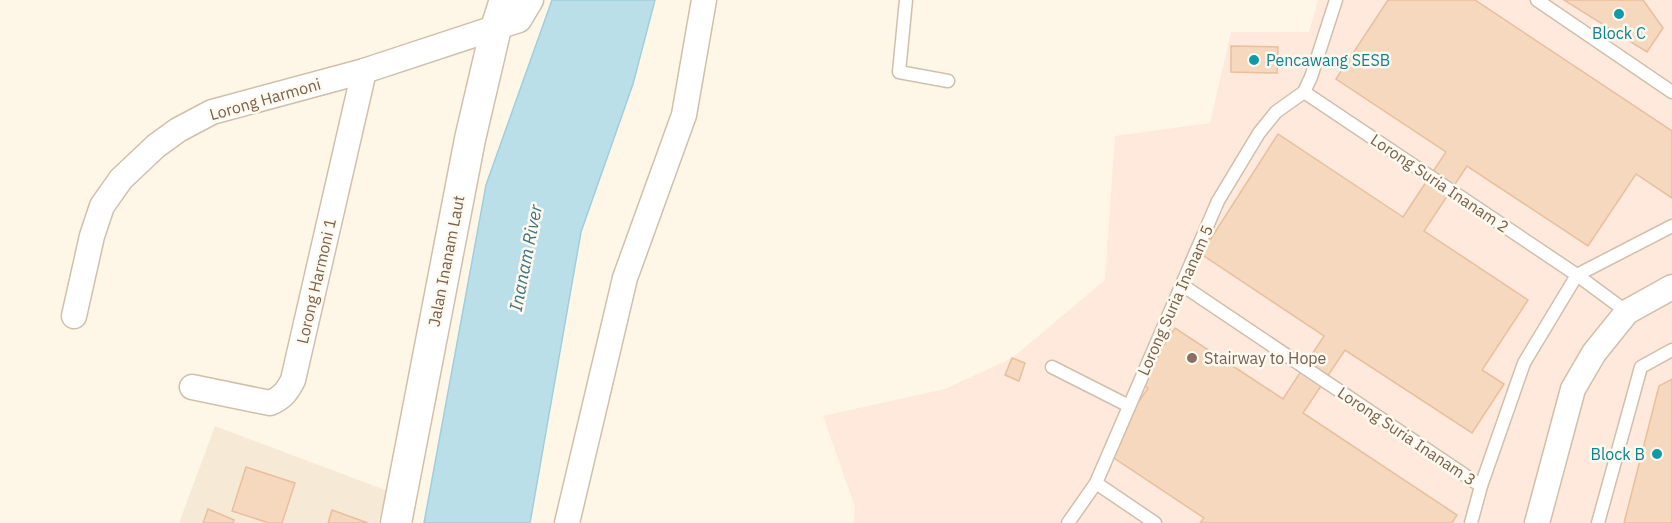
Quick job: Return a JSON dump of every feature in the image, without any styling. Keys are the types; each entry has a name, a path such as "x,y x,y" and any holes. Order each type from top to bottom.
{"street":[{"name":"Jalan Inanam Laut","path":"396,523 455,213 496,28 505,0"},
{"name":"Lorong Harmoni","path":"74,316 92,236 102,206 121,179 156,146 178,130 212,112 364,71 519,20 531,0"},
{"path":"567,523 625,278 684,115 704,0"},
{"name":"Lorong Harmoni 1","path":"192,387 270,403 280,399 288,391 293,380 364,71"},
{"path":"1537,523 1573,389 1594,353 1627,312 1672,287"}],"lane":[{"path":"906,0 899,72 948,81"},
{"path":"1304,92 1336,0"},
{"path":"1537,0 1672,92"},
{"name":"Lorong Suria Inanam 2","path":"1304,92 1577,275 1627,312"},
{"name":"Lorong Suria Inanam 5","path":"1068,523 1095,483 1218,201 1259,133 1276,112 1304,92"},
{"path":"1472,523 1481,486 1524,363 1577,275 1672,226"},
{"name":"Lorong Suria Inanam 3","path":"1182,285 1481,486"},
{"path":"1598,523 1641,367 1672,350"},
{"path":"1052,367 1129,406"},
{"path":"1095,483 1155,523"}],"shaded area":[{"path":"1318,0 1672,0 1672,523 854,523 855,507 823,416 945,389 1012,358 1105,280 1115,136 1210,123 1231,32 1309,32"},
{"path":"215,426 388,491 378,523 179,523"}],"water":[{"name":"Inanam River","path":"552,0 655,0 633,84 581,232 530,523 424,523 486,185"}],"building":[{"path":"1388,0 1475,0 1672,131 1672,198 1636,174 1588,246 1467,166 1424,231 1528,300 1482,370 1504,384 1472,433 1345,350 1303,413 1457,515 1452,523 1200,523 1204,518 1105,452 1148,388 1139,382 1175,328 1283,399 1324,336 1201,254 1278,134 1403,217 1446,152 1336,79"},
{"name":"Block C","path":"1564,0 1643,0 1663,28 1647,52"},
{"name":"Pencawang SESB","path":"1231,46 1278,47 1277,73 1231,72"},
{"path":"1012,358 1025,363 1019,381 1005,375"},
{"name":"Block B","path":"1672,379 1672,523 1624,523 1659,386"},
{"path":"246,467 295,483 282,523 269,523 232,511"},
{"path":"208,509 234,520 233,523 203,523"},
{"path":"332,510 368,523 328,523"}],"place":[{"name":"Block C","path":"1619,14"},
{"name":"Pencawang SESB","path":"1254,60"},
{"name":"Stairway to Hope","path":"1192,358"},
{"name":"Block B","path":"1657,454"}]}
